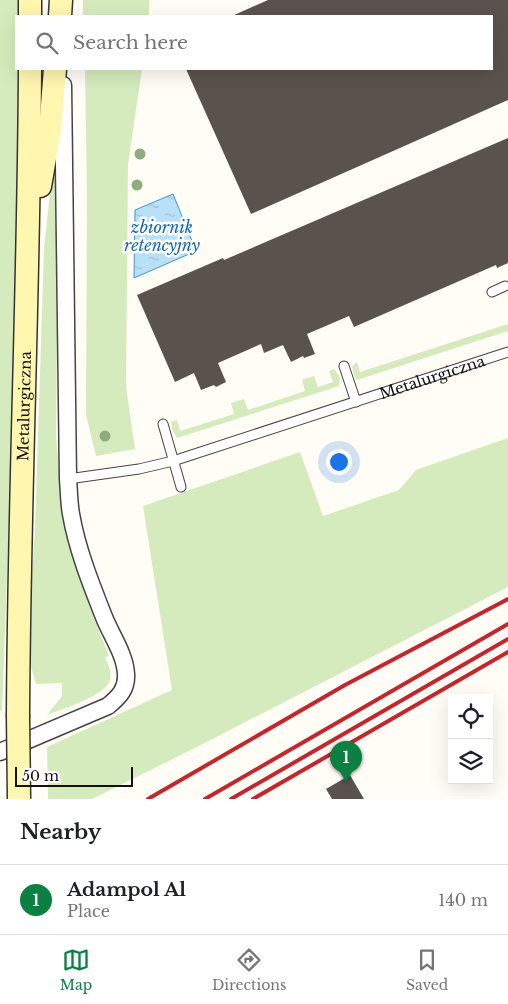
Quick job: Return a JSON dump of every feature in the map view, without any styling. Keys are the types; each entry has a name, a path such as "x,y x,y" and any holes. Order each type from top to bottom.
{"main road":[{"path":"30,0 30,15"},
{"path":"61,0 61,15"},
{"name":"Metalurgiczna","path":"18,799 18,605 28,259 30,70"},
{"path":"28,259 50,130 55,70"}],"street":[{"path":"0,752 108,706 125,688 126,674 123,659 104,618 81,555 71,514 68,479 63,70"}],"lane":[{"path":"492,292 505,286"},
{"name":"Metalurgiczna","path":"68,479 139,469 173,460 508,352"},
{"path":"344,366 356,402"},
{"path":"163,424 181,487"}],"green space":[{"path":"0,0 21,0 20,15 15,15 15,70 20,70 19,246 2,711 0,710"},
{"path":"83,0 149,0 149,15 83,15"},
{"path":"85,70 142,70 128,164 126,387 135,449 96,456 86,415 87,197"},
{"path":"56,137 58,224 56,435 62,507 74,558 90,608 109,656 105,657 109,668 110,680 107,686 92,697 47,715 62,696 62,683 36,684 31,667 26,668 35,529 44,249"},
{"path":"508,324 508,331 357,380 355,378 352,366 357,362 360,372"},
{"path":"334,369 340,377 339,386 177,438 172,429 171,422 177,420 180,431 234,414 231,403 244,399 248,410 305,391 302,380 314,376 318,387 333,382 329,371"},
{"path":"508,438 508,587 92,799 48,799 47,747 172,690 143,506 300,452 323,516 399,490 416,470"}],"water":[{"name":"zbiornik retencyjny","path":"173,194 196,251 134,278 135,210"}],"building":[{"path":"268,0 508,0 508,100 251,214 186,70 493,70 493,15 234,15"},
{"path":"508,138 508,263 497,268 496,265 354,327 349,316 307,334 315,354 304,358 303,356 291,362 283,345 264,353 261,344 218,363 226,382 216,387 214,385 201,390 194,373 175,382 137,295 223,258 224,260"},
{"path":"350,775 364,799 332,799 326,789"}],"railway":[{"path":"148,799 345,685 508,599"},
{"path":"205,799 508,624"},
{"path":"231,799 508,639"},
{"path":"253,799 508,652"}],"place":[{"name":"Adampol Al","path":"346,782"}]}
